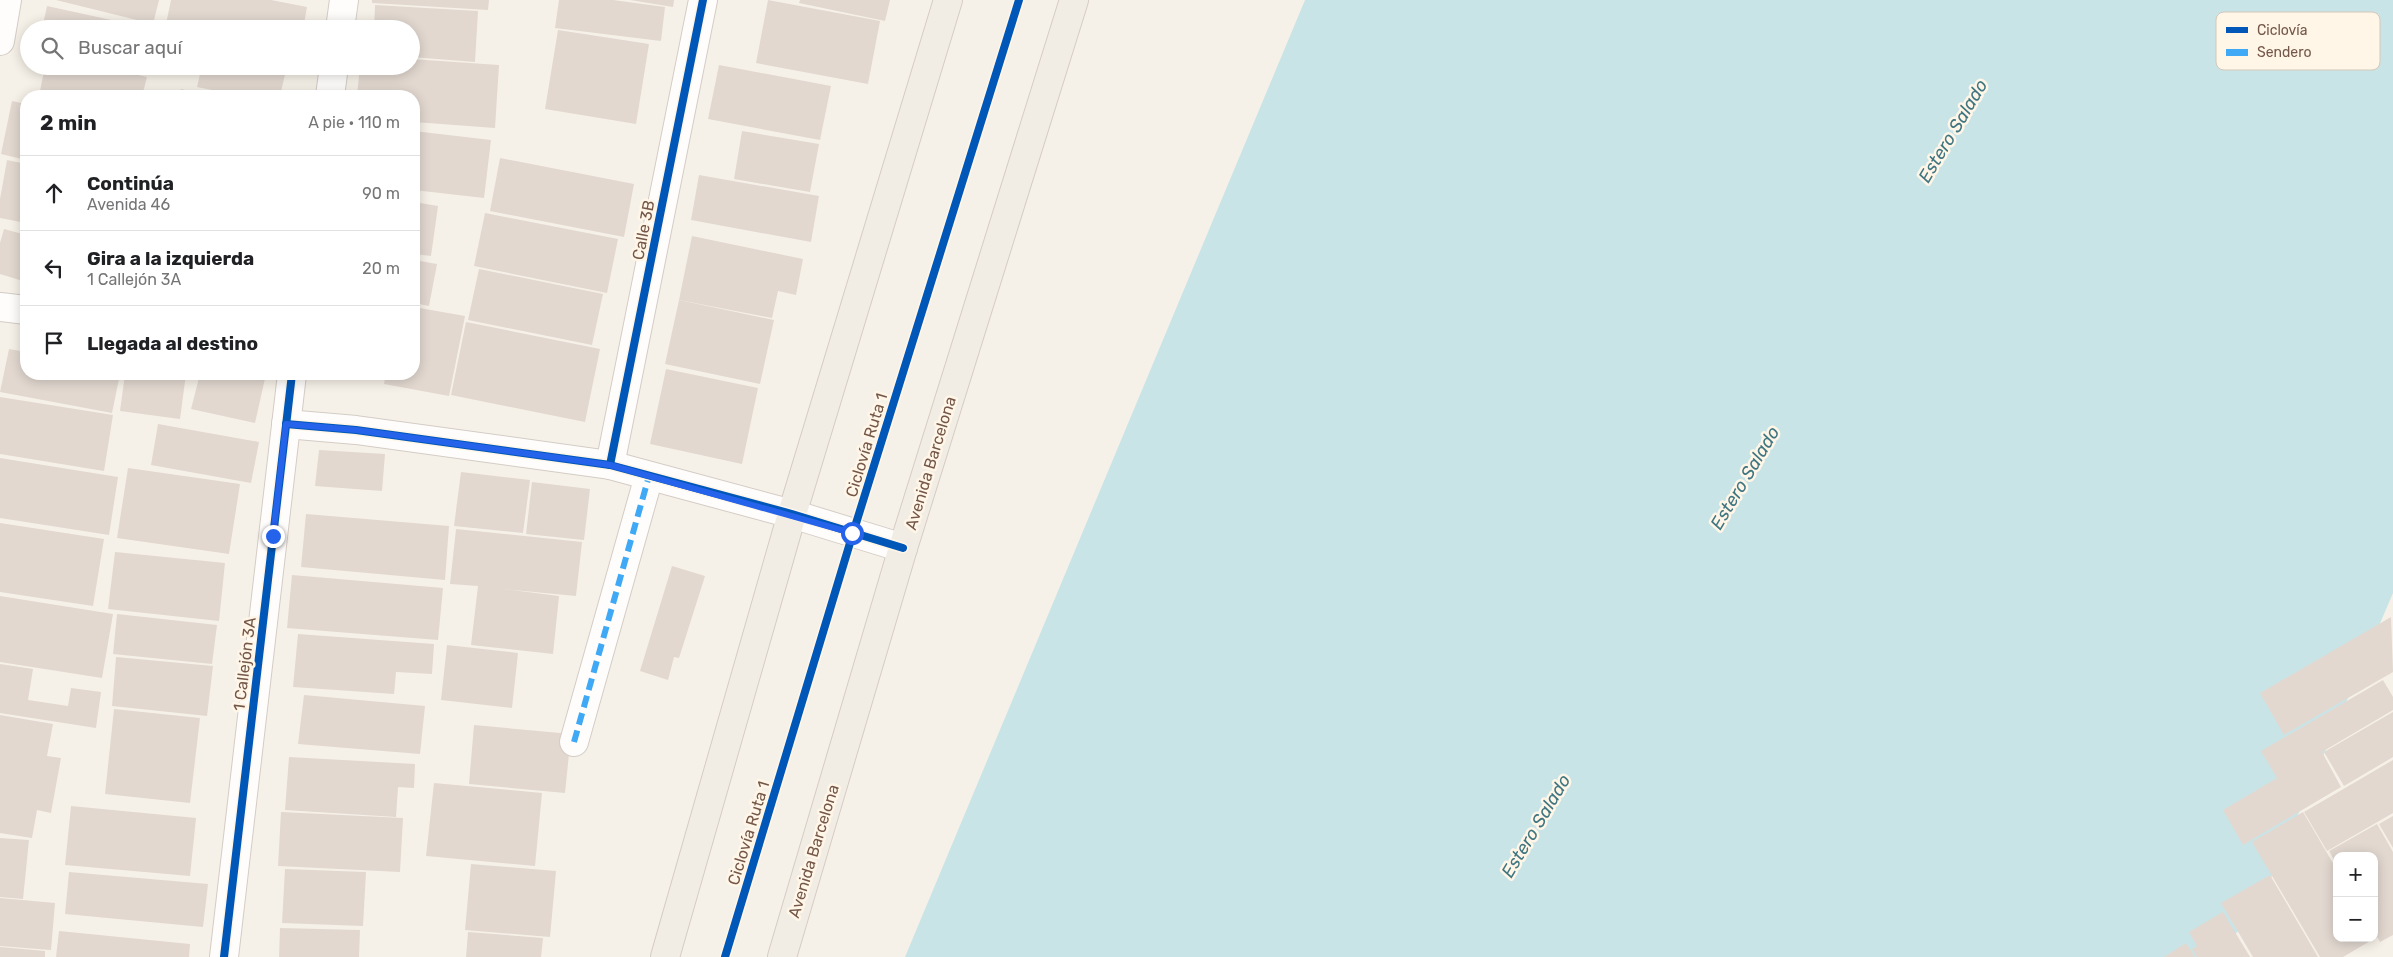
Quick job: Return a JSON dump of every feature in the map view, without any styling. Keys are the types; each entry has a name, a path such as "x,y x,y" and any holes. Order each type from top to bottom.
{"main road":[{"path":"665,957 792,514 948,0"},
{"name":"Avenida Barcelona","path":"782,957 903,548 1074,0"}],"street":[{"path":"0,41 7,0"},
{"path":"341,20 344,0"},
{"name":"Calle 3B","path":"610,465 703,0"},
{"path":"331,90 333,75"},
{"path":"0,307 20,309"},
{"name":"1 Callejón 3A","path":"224,957 291,380"},
{"path":"286,424 356,430 610,465 792,514 903,548"},
{"path":"574,742 649,476"}],"water":[{"name":"Estero Salado","path":"1305,0 2393,0 2393,593 2273,873 2259,913 2209,957 905,957"}],"building":[{"path":"56,0 159,0 154,20 137,20"},
{"path":"171,0 271,0 307,7 305,20 167,20"},
{"path":"372,0 489,0 488,10 372,3"},
{"path":"559,0 613,0 665,7 661,41 555,28"},
{"path":"630,0 674,0 673,7"},
{"path":"768,0 880,21 868,84 756,63"},
{"path":"800,0 890,0 885,21 799,3"},
{"path":"375,5 478,11 475,62 420,58 420,20 374,20"},
{"path":"47,6 111,20 44,20"},
{"path":"558,30 649,44 636,124 545,109"},
{"path":"420,60 499,65 495,128 420,122 420,90 358,90 359,75 420,75"},
{"path":"719,65 831,86 820,140 708,119"},
{"path":"43,75 138,75 147,77 144,90 40,90"},
{"path":"200,75 285,75 281,90 212,90 197,87"},
{"path":"12,101 20,103 20,159 1,154"},
{"path":"742,131 819,144 810,192 734,179"},
{"path":"420,132 491,140 484,198 420,191"},
{"path":"500,158 634,184 624,237 490,211"},
{"path":"7,160 20,163 20,222 0,218 0,199"},
{"path":"699,175 819,196 811,242 691,220"},
{"path":"420,203 438,206 431,256 420,255"},
{"path":"485,213 618,239 607,293 474,266"},
{"path":"4,229 20,233 20,280 0,274 0,243"},
{"path":"692,236 803,259 796,295 778,291 772,318 679,300"},
{"path":"420,261 437,264 429,306 420,304"},
{"path":"479,269 603,294 592,345 468,320"},
{"path":"679,300 774,320 760,384 665,364"},
{"path":"420,308 465,316 449,396 384,384 385,380 420,380"},
{"path":"466,322 600,349 585,422 451,395"},
{"path":"9,349 20,351 20,380 119,380 112,413 0,392"},
{"path":"666,369 758,388 742,464 650,444"},
{"path":"124,380 185,380 180,419 120,411"},
{"path":"198,380 265,380 255,423 191,409"},
{"path":"0,397 113,415 104,471 0,454"},
{"path":"158,424 259,442 251,483 151,465"},
{"path":"319,450 385,454 382,491 315,486"},
{"path":"0,458 118,477 109,535 0,518"},
{"path":"128,468 240,484 229,554 117,538"},
{"path":"461,472 530,480 523,533 454,526"},
{"path":"532,482 590,489 584,540 526,534"},
{"path":"306,514 449,526 445,580 301,567"},
{"path":"0,523 104,539 93,606 0,592"},
{"path":"456,529 582,542 576,596 504,589 559,596 553,654 471,645 478,586 450,584"},
{"path":"115,552 225,563 219,621 108,609"},
{"path":"672,566 705,576 679,658 674,657 668,680 640,671"},
{"path":"292,575 443,588 438,640 287,628"},
{"path":"0,596 113,614 102,678 0,662"},
{"path":"117,614 217,625 212,664 113,654"},
{"path":"2391,617 2393,672 2284,735 2260,693"},
{"path":"298,634 434,644 432,674 396,672 394,694 293,687"},
{"path":"447,645 518,653 512,708 441,700"},
{"path":"116,657 213,666 207,716 112,706"},
{"path":"0,664 33,669 28,700 68,706 71,688 101,692 96,728 0,713"},
{"path":"2383,680 2393,697 2393,710 2322,752 2341,787 2243,845 2223,810 2277,778 2261,751"},
{"path":"304,695 425,706 420,754 298,744"},
{"path":"114,709 200,718 190,803 105,794"},
{"path":"2393,712 2393,757 2344,786 2324,752"},
{"path":"0,715 53,724 47,756 61,758 51,813 37,810 32,838 0,833"},
{"path":"474,725 571,734 565,793 469,784"},
{"path":"289,757 415,764 414,788 398,787 396,817 285,810"},
{"path":"2393,760 2393,813 2327,851 2304,812"},
{"path":"434,783 542,793 535,866 426,856"},
{"path":"71,806 196,818 190,876 65,865"},
{"path":"281,812 403,818 400,872 278,866"},
{"path":"2303,812 2333,863 2333,942 2368,942 2343,957 2320,957 2252,842"},
{"path":"2393,816 2393,848 2379,824"},
{"path":"2377,824 2393,852 2393,935 2380,942 2378,938 2378,852 2333,852 2333,858 2329,851"},
{"path":"0,838 29,840 23,899 0,897"},
{"path":"471,864 556,871 550,937 465,930"},
{"path":"285,869 366,872 363,926 282,923"},
{"path":"69,872 208,884 203,927 65,914"},
{"path":"2270,875 2318,957 2253,957 2221,903"},
{"path":"0,898 55,903 51,950 0,946"},
{"path":"2223,912 2250,957 2197,957 2192,949 2197,946 2189,932"},
{"path":"280,928 360,930 359,957 279,957"},
{"path":"59,931 190,944 189,957 56,957"},
{"path":"468,932 543,938 541,957 466,957"},
{"path":"2186,943 2195,957 2164,957"},
{"path":"0,947 45,951 45,957 0,957"}],"marked path":[{"path":"574,742 649,476"}],"cycle path":[{"path":"610,465 703,0"},
{"name":"Ciclovía Ruta 1","path":"725,957 853,533 1019,0"},
{"path":"224,957 291,380"},
{"path":"286,424 356,430 610,465 792,514 903,548"}],"route":[{"path":"273,536 286,424 356,430 610,465 792,514 852,533"}]}
